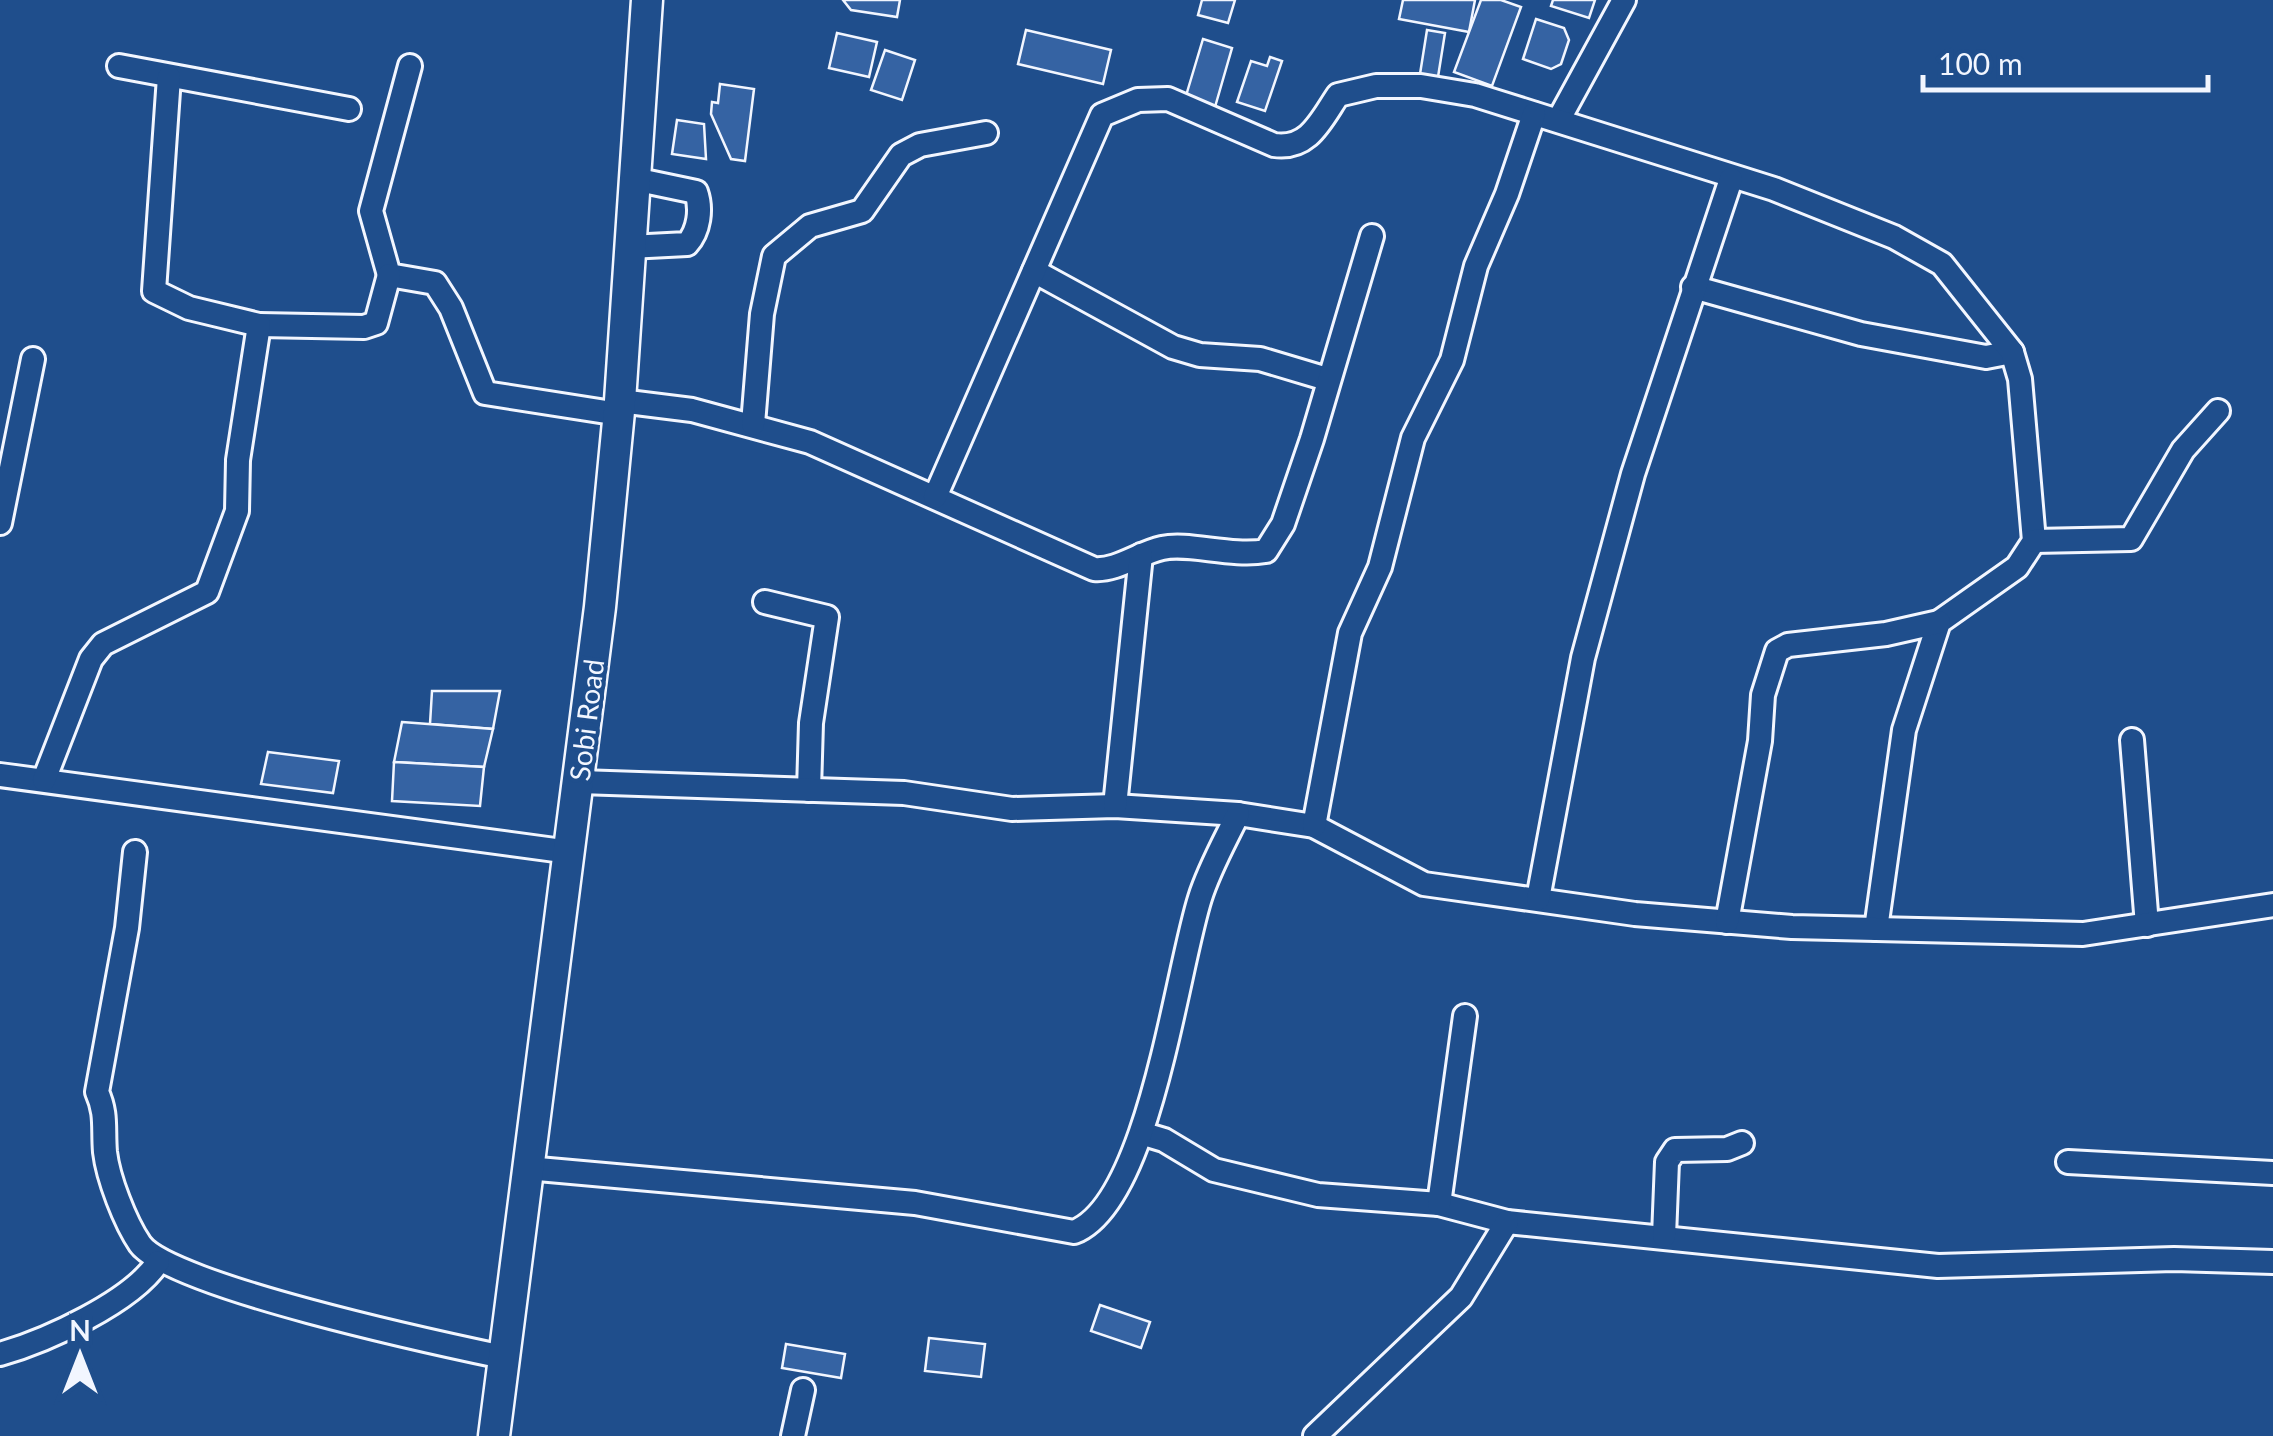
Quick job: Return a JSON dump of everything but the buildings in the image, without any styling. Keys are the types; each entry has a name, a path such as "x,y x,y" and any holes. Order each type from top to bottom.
{"highway":[{"name":"Sobi Road","path":"494,1436 580,782 620,407 646,0"}],"street":[{"path":"1559,118 1624,0"},
{"path":"119,66 349,109"},
{"path":"169,78 154,291 189,308 260,326 376,323 388,274 372,210 410,66"},
{"path":"934,497 1102,114 1138,100 1168,99 1274,145 1290,148 1310,138 1338,95 1376,86 1422,86 1475,95 1559,118 1731,178 1774,189 1894,237 1942,264 2012,352 2020,378 2034,540 2018,567 1939,622 1886,634 1788,645 1777,651 1763,695 1760,741 1728,922"},
{"path":"1314,826 1350,634 1380,567 1413,438 1452,360 1476,266 1507,194 1534,114"},
{"path":"753,424 762,314 774,256 810,226 862,211 902,155 920,145 986,133"},
{"path":"1538,899 1583,658 1633,474 1731,178"},
{"path":"629,247 687,244 696,235 700,202 696,192 634,180"},
{"path":"388,274 435,284 451,308 486,393 692,410 753,424 810,442 1023,541 1094,570 1106,570 1172,546 1233,554 1266,551 1283,524 1372,236"},
{"path":"1034,270 1173,346 1200,355 1260,360 1327,379"},
{"path":"1693,288 1861,334 1986,357 2012,352"},
{"path":"44,780 91,658 118,636 192,603 207,592 216,574 237,511 238,460 260,326"},
{"path":"0,523 7,455 33,359"},
{"path":"2034,540 2131,539 2183,450 2218,411"},
{"path":"1114,806 1142,555"},
{"path":"765,602 827,617 812,723 809,790"},
{"path":"1876,929 1904,730 1939,622"},
{"path":"2132,740 2148,926"},
{"path":"0,775 570,852"},
{"path":"580,782 904,793 1012,809 1114,806 1238,814 1314,826 1424,884 1635,914 1728,922 2083,934 2273,905"},
{"path":"527,1168 916,1203 1074,1232 1092,1225 1144,1134 1200,896 1238,814"},
{"path":"135,852 127,928 97,1092 106,1112 106,1156 140,1244 158,1262 365,1327 503,1357"},
{"path":"1438,1204 1466,1016"},
{"path":"1144,1134 1164,1140 1214,1170 1302,1192 1438,1204 1507,1222 1938,1266 2174,1259 2273,1262"},
{"path":"1664,1236 1667,1162 1674,1150 1727,1148 1742,1143"},
{"path":"2068,1162 2273,1173"},
{"path":"1315,1436 1461,1297 1507,1222"},
{"path":"0,1354 81,1320 126,1293 158,1262"},
{"path":"792,1436 803,1390"}]}
